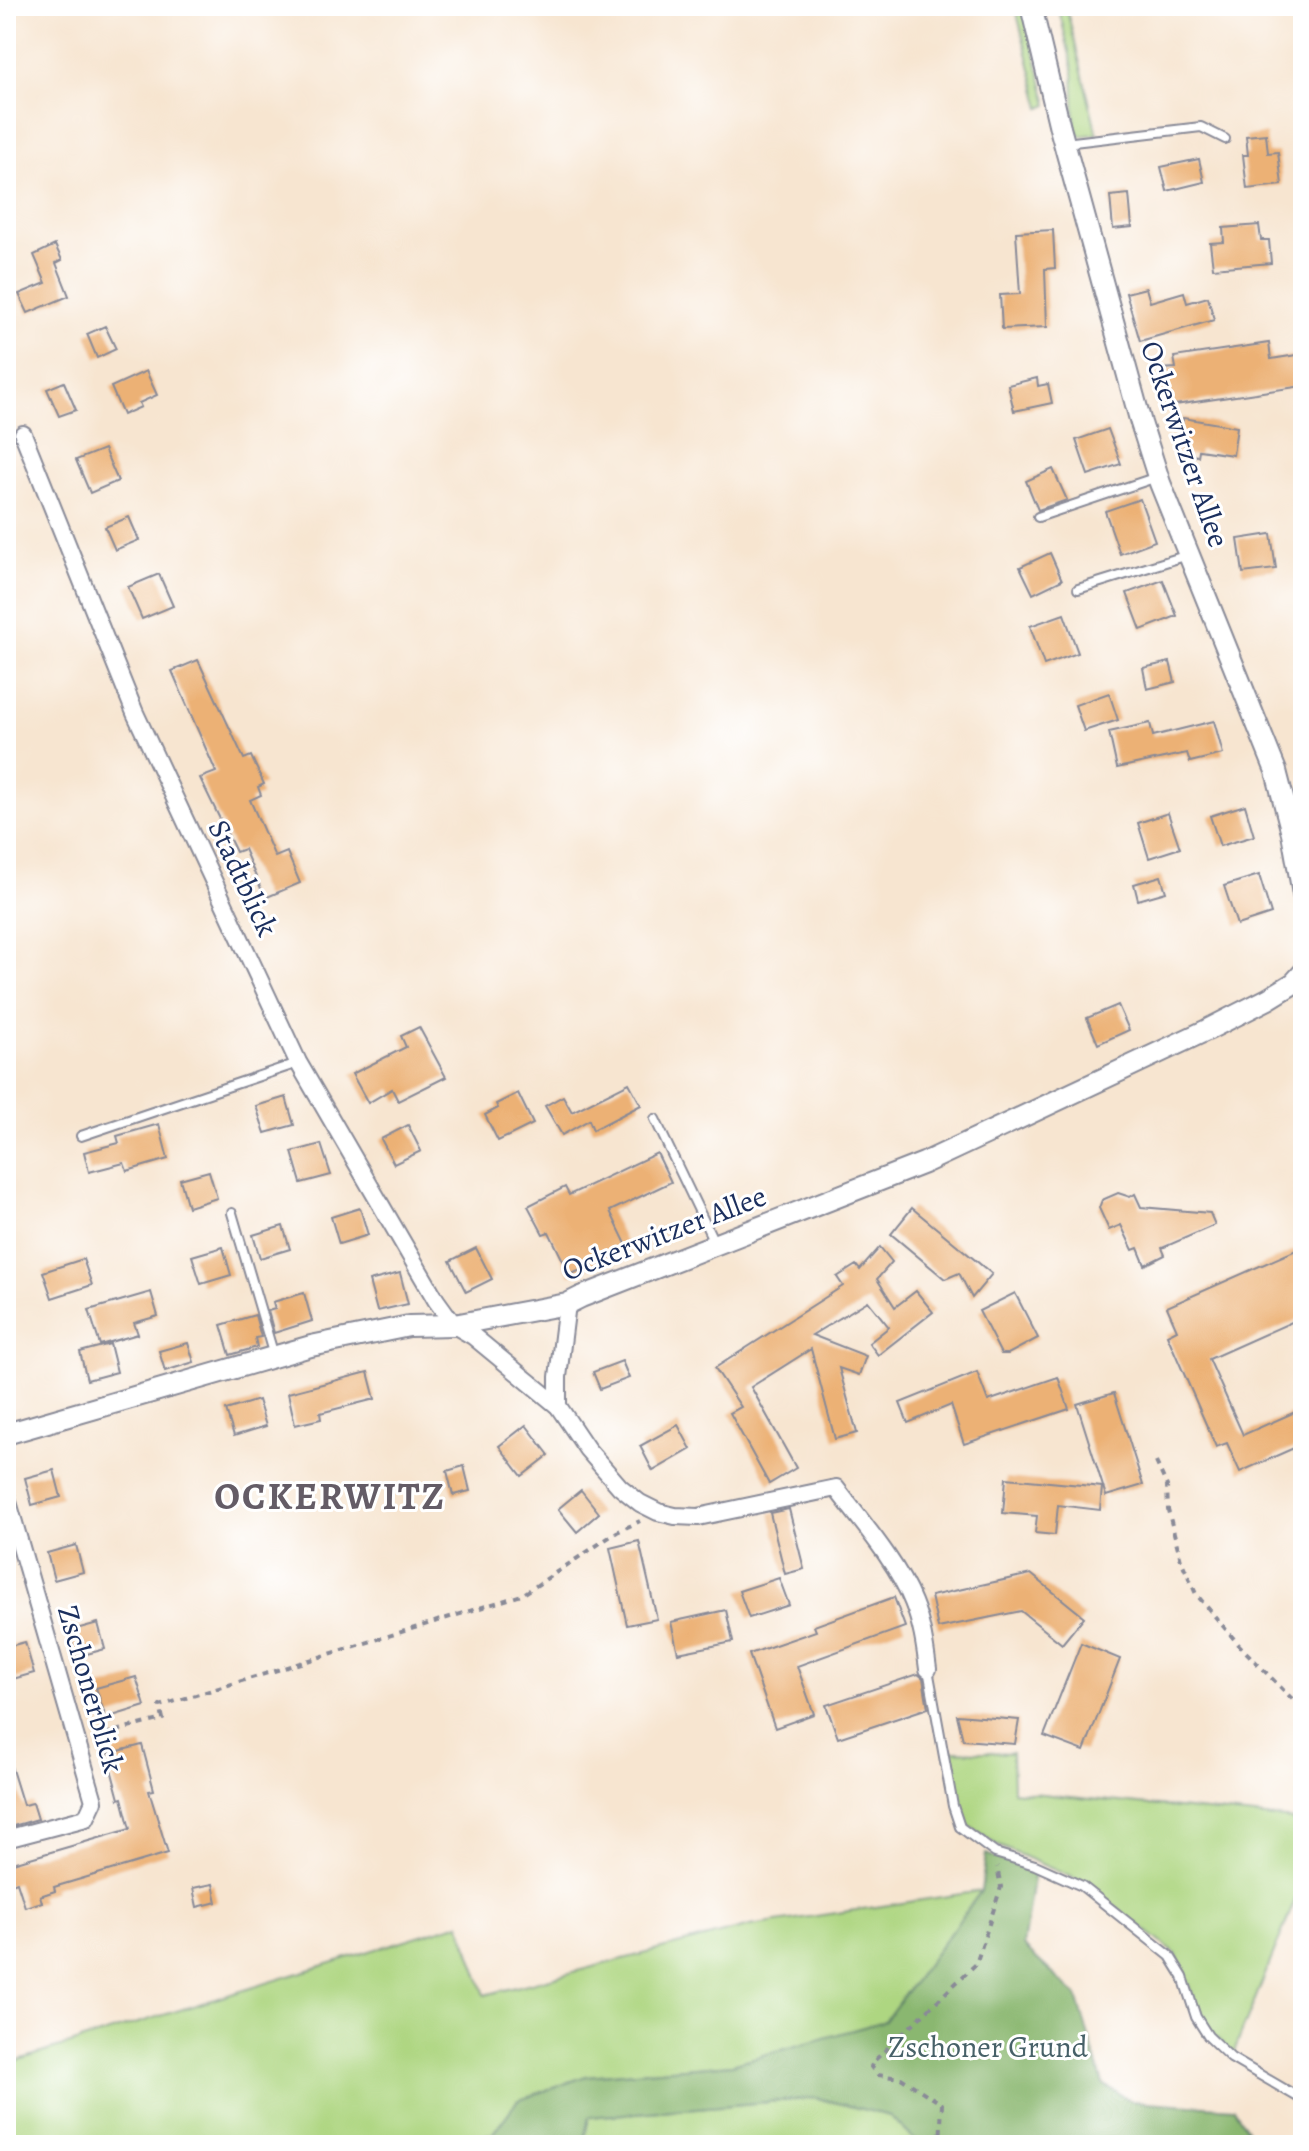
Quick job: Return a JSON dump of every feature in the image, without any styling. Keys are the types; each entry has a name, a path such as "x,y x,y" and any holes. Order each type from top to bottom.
{"street":[{"name":"Ockerwitzer Allee","path":"1031,6 1064,143 1141,423 1158,476 1276,771 1303,894"},
{"name":"Stadtblick","path":"23,434 135,713 298,1062 436,1300 454,1325"},
{"name":"Ockerwitzer Allee","path":"6,1434 311,1346 409,1326 454,1325 567,1304 924,1163 1219,1024 1268,999 1294,983 1303,973"},
{"path":"558,1406 558,1377 567,1304"},
{"path":"454,1325 473,1336 558,1406 587,1449 620,1487 658,1512 698,1517 836,1488 878,1543 912,1599 923,1631 928,1669"},
{"name":"Zschonerblick","path":"6,1495 94,1801 86,1818 6,1839"}],"lane":[{"path":"1064,143 1201,127 1225,139"},
{"path":"1038,517 1158,476"},
{"path":"1078,589 1189,554"},
{"path":"81,1136 298,1062"},
{"path":"655,1119 715,1245"},
{"path":"232,1213 274,1357"},
{"path":"928,1669 953,1806 960,1827 995,1853 1035,1865 1082,1886 1170,1956 1183,1977 1196,2017 1208,2036 1231,2058 1303,2100"}],"path":[{"path":"1156,1462 1167,1486 1168,1510 1181,1560 1196,1594 1240,1646 1303,1710"},
{"path":"79,1741 163,1719 160,1706 522,1595 617,1532 658,1512"},
{"path":"940,2145 942,2104 901,2078 878,2075 871,2067 976,1964 1001,1887 995,1853"}],"green space":[{"path":"1015,6 1023,6 1048,105 1041,108"},
{"path":"1058,6 1066,6 1097,134 1080,136 1075,127 1073,68"},
{"path":"950,1751 1012,1753 1013,1791 1294,1820 1303,1881 1233,2054 1213,2034 1201,2016 1176,1954 1083,1882 997,1845 965,1823"},
{"name":"Zschoner Grund","path":"986,1854 1034,1872 1023,1946 1077,1996 1103,2084 1132,2101 1234,2108 1257,2145 914,2145 916,2141 890,2116 817,2098 589,2117 583,2145 496,2145 494,2133 517,2101 586,2076 732,2064 885,2021 981,1891"},
{"path":"981,1891 885,2021 732,2064 586,2076 517,2101 494,2133 442,2145 6,2145 6,2064 460,1923 485,1995 750,1926"},
{"path":"817,2098 890,2116 916,2141 914,2145 583,2145 589,2117"}],"building":[{"path":"1266,134 1268,153 1278,152 1282,185 1247,189 1243,155 1248,155 1246,136"},
{"path":"1199,159 1204,182 1167,191 1161,167"},
{"path":"1129,194 1132,227 1113,229 1110,196"},
{"path":"1259,225 1261,240 1269,240 1271,263 1213,268 1210,243 1224,242 1223,228"},
{"path":"1053,230 1055,268 1045,269 1047,327 1002,329 1000,295 1020,294 1016,232"},
{"path":"55,245 62,260 56,263 69,296 28,313 19,294 46,283 34,255"},
{"path":"1146,288 1150,302 1184,292 1187,303 1208,297 1214,320 1140,341 1126,293"},
{"path":"105,326 116,349 97,358 87,334"},
{"path":"1269,343 1271,359 1303,354 1303,386 1161,407 1158,384 1163,383 1161,369 1176,368 1174,357"},
{"path":"146,371 157,395 123,415 111,387"},
{"path":"1037,378 1038,386 1048,384 1052,403 1014,411 1008,385"},
{"path":"64,382 76,410 59,416 47,389"},
{"path":"1183,418 1237,427 1233,455 1199,450 1198,456 1178,453"},
{"path":"1108,429 1121,464 1088,475 1076,440"},
{"path":"104,449 118,481 90,493 76,460"},
{"path":"1053,469 1067,500 1038,510 1026,481"},
{"path":"1140,499 1155,541 1120,554 1105,511"},
{"path":"129,517 139,540 115,550 105,527"},
{"path":"1271,534 1276,569 1243,573 1238,539"},
{"path":"1050,553 1062,580 1033,594 1020,567"},
{"path":"159,574 173,606 142,619 128,587"},
{"path":"1163,580 1177,616 1141,630 1127,593"},
{"path":"1064,614 1078,653 1044,665 1030,626"},
{"path":"198,660 244,759 251,756 264,784 258,787 261,795 250,800 275,857 287,852 300,883 265,898 244,849 236,852 200,778 216,772 172,671"},
{"path":"1170,662 1175,682 1147,689 1143,668"},
{"path":"1109,693 1118,720 1084,731 1075,705"},
{"path":"1214,721 1223,754 1190,762 1187,753 1117,768 1109,732 1150,723 1153,736"},
{"path":"1245,805 1254,836 1220,846 1210,816"},
{"path":"1168,813 1180,848 1149,858 1138,823"},
{"path":"1259,875 1271,914 1237,925 1224,886"},
{"path":"1161,876 1166,892 1138,900 1134,884"},
{"path":"1118,1005 1129,1030 1098,1044 1087,1018"},
{"path":"419,1027 446,1077 398,1101 392,1089 368,1103 352,1074 406,1047 401,1036"},
{"path":"629,1083 641,1105 593,1130 589,1120 562,1135 545,1106 563,1096 572,1112"},
{"path":"518,1093 533,1124 498,1141 485,1115 498,1108 496,1104"},
{"path":"286,1097 294,1125 265,1133 256,1106"},
{"path":"159,1124 168,1159 127,1171 124,1163 89,1172 84,1152 119,1143 117,1136"},
{"path":"408,1125 421,1151 394,1164 381,1139"},
{"path":"321,1144 331,1175 301,1183 292,1152"},
{"path":"657,1153 671,1182 610,1211 628,1248 570,1275 549,1232 543,1234 528,1206 565,1187 569,1195"},
{"path":"209,1171 217,1198 188,1207 180,1179"},
{"path":"1118,1193 1130,1197 1135,1194 1141,1207 1210,1213 1215,1225 1162,1248 1165,1255 1145,1265 1138,1248 1133,1250 1121,1225 1109,1230 1099,1208 1102,1200"},
{"path":"360,1208 368,1235 339,1244 331,1217"},
{"path":"912,1208 992,1274 972,1298 959,1273 945,1279 891,1234"},
{"path":"283,1226 290,1249 260,1258 253,1235"},
{"path":"223,1247 231,1275 201,1284 192,1256"},
{"path":"880,1247 892,1262 877,1279 895,1307 916,1291 933,1312 878,1355 869,1343 889,1327 868,1301 812,1335 866,1356 859,1375 839,1368 857,1433 835,1439 811,1349 751,1387 796,1468 769,1484 730,1413 741,1407 715,1368 843,1286 837,1277 856,1265 860,1270"},
{"path":"1303,1247 1303,1317 1209,1359 1243,1435 1295,1412 1303,1430 1303,1444 1240,1472 1227,1443 1216,1447 1167,1335 1177,1330 1167,1307"},
{"path":"476,1248 492,1279 466,1292 450,1261"},
{"path":"83,1259 92,1285 52,1298 43,1272"},
{"path":"400,1273 408,1304 377,1311 369,1281"},
{"path":"151,1292 158,1316 134,1323 138,1334 100,1345 89,1310"},
{"path":"304,1293 312,1321 274,1333 268,1311 275,1309 273,1302"},
{"path":"1015,1293 1038,1338 1008,1354 1001,1354 979,1311"},
{"path":"255,1315 261,1337 255,1338 257,1347 230,1355 221,1325"},
{"path":"188,1343 194,1362 165,1371 159,1351"},
{"path":"110,1344 117,1372 87,1380 80,1352"},
{"path":"622,1361 629,1378 600,1389 593,1372"},
{"path":"368,1372 375,1399 320,1413 321,1419 295,1425 288,1393"},
{"path":"977,1372 988,1401 1058,1377 1069,1409 964,1444 951,1405 908,1423 900,1403"},
{"path":"1114,1393 1143,1485 1106,1496 1077,1404"},
{"path":"258,1400 266,1426 234,1436 226,1410"},
{"path":"526,1425 549,1455 522,1476 499,1446"},
{"path":"678,1425 691,1449 653,1471 640,1446"},
{"path":"464,1466 470,1491 453,1495 447,1471"},
{"path":"54,1470 61,1497 32,1505 25,1478"},
{"path":"1006,1478 1102,1487 1100,1510 1058,1505 1055,1535 1035,1533 1037,1516 1003,1513"},
{"path":"581,1490 599,1513 577,1532 558,1509"},
{"path":"789,1509 804,1569 785,1574 770,1513"},
{"path":"639,1541 657,1619 627,1625 610,1548"},
{"path":"76,1545 83,1572 54,1580 47,1553"},
{"path":"1031,1574 1084,1617 1062,1644 1021,1611 938,1628 931,1596"},
{"path":"779,1578 789,1605 749,1618 739,1591"},
{"path":"894,1597 905,1627 797,1666 814,1714 775,1728 749,1654 816,1631 814,1626"},
{"path":"726,1610 733,1642 678,1653 671,1622"},
{"path":"98,1623 105,1649 76,1657 69,1631"},
{"path":"25,1642 34,1673 6,1681 6,1647"},
{"path":"1081,1643 1120,1659 1084,1751 1044,1736"},
{"path":"918,1674 923,1678 928,1708 838,1738 826,1705"},
{"path":"136,1677 145,1706 106,1718 96,1688"},
{"path":"957,1715 1019,1720 1015,1744 963,1740"},
{"path":"142,1745 154,1790 149,1791 168,1853 54,1887 55,1891 40,1896 42,1902 25,1907 17,1882 6,1886 6,1865 130,1829 107,1754"},
{"path":"6,1763 10,1763 23,1805 33,1803 38,1819 6,1828"},
{"path":"213,1884 217,1902 197,1907 193,1888"}],"district":[{"name":"OCKERWITZ","path":"330,1496"}]}
